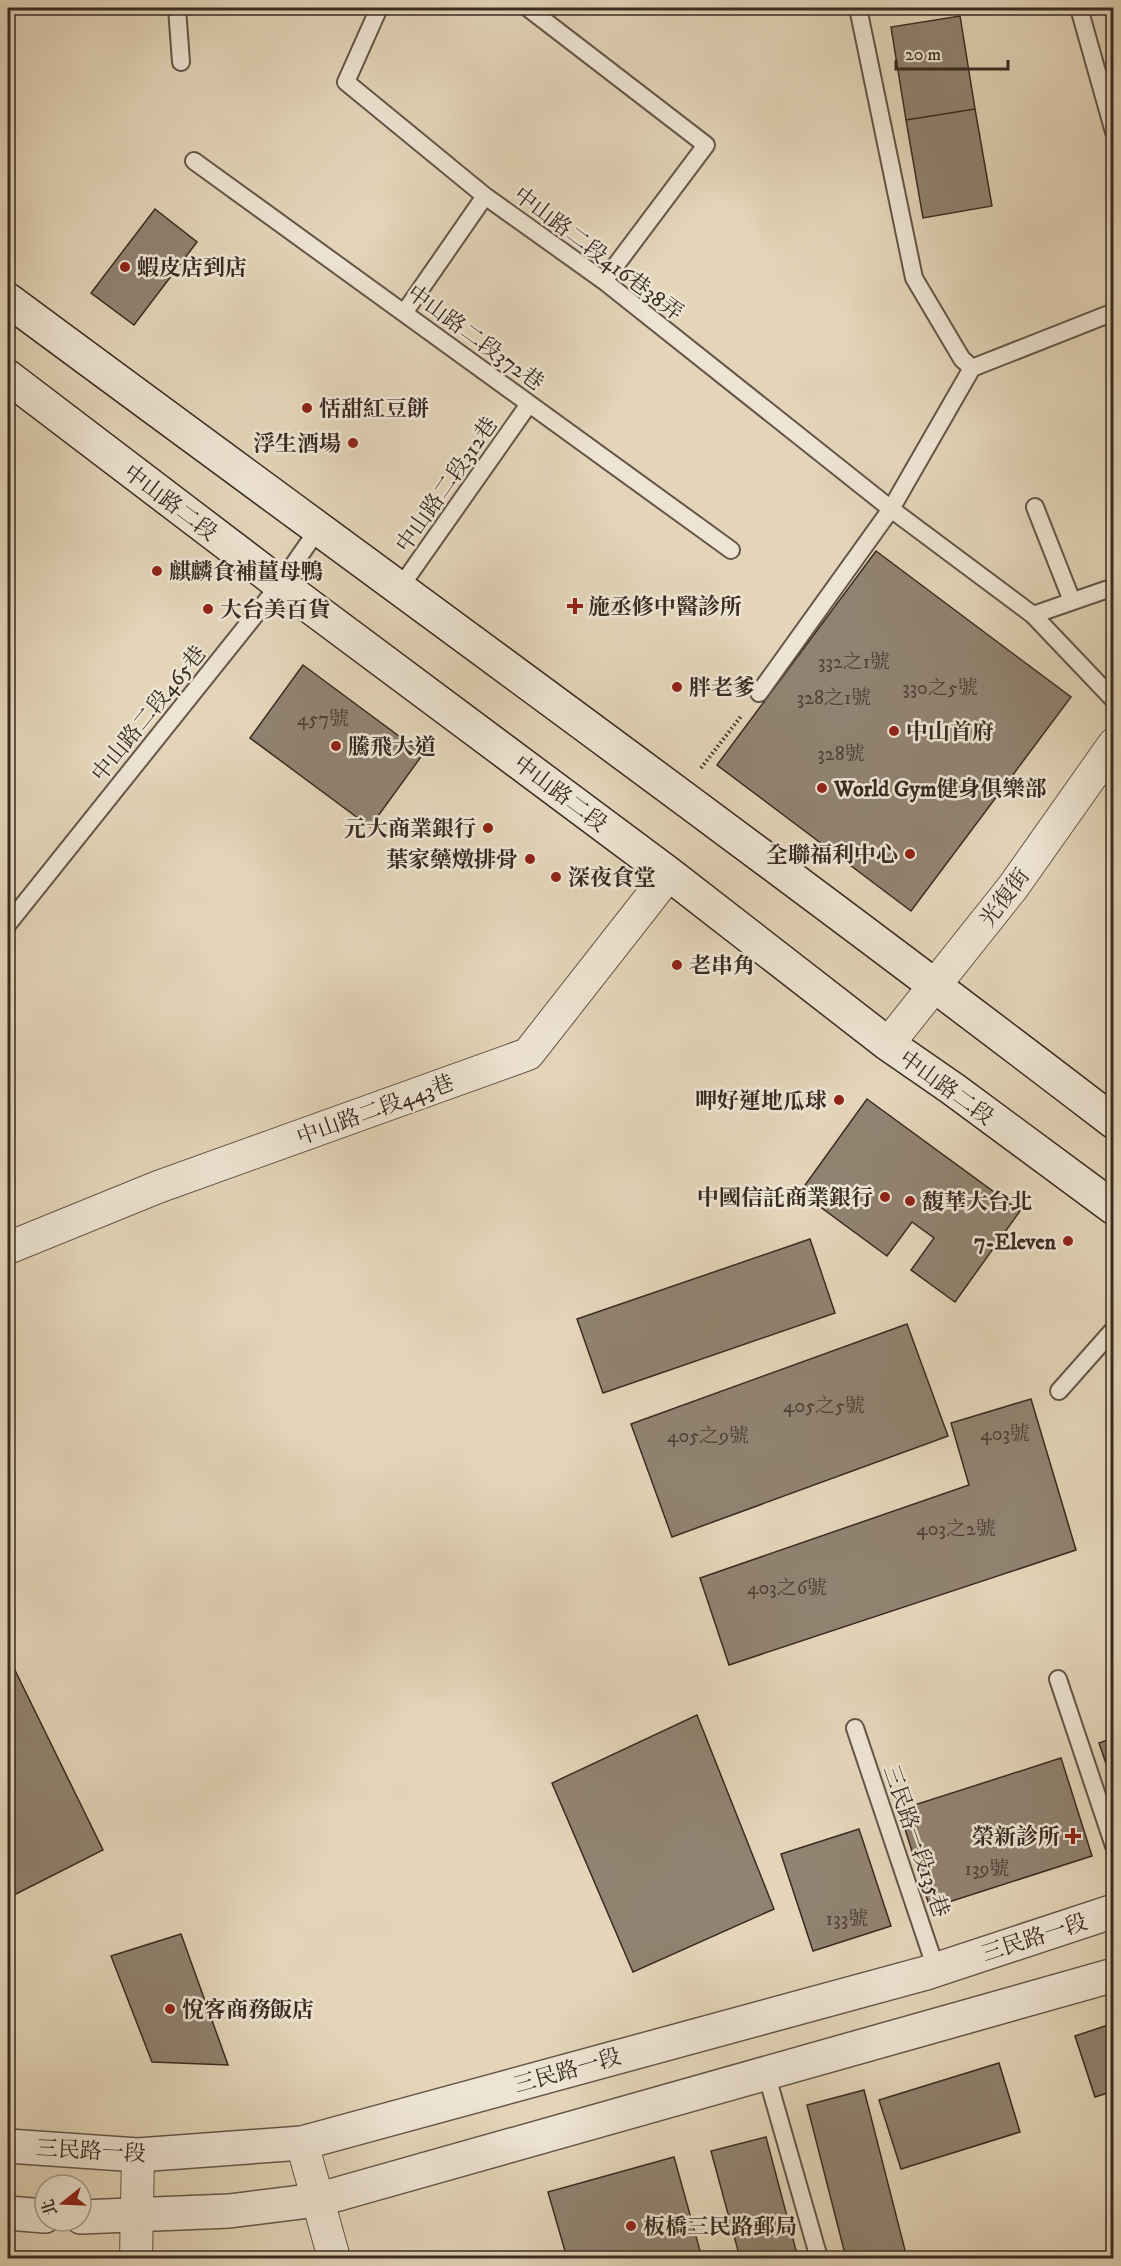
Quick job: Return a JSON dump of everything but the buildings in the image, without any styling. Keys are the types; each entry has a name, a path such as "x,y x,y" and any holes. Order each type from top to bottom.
{"main road":[{"path":"8,300 320,528 399,589 936,986 1113,1122"},
{"name":"中山路二段","path":"8,377 280,584 669,874 888,1044 953,1089 1113,1208"},
{"name":"三民路一段","path":"8,2146 138,2155 302,2143 936,1969 1113,1911"},
{"path":"93,2216 229,2211 317,2200 1113,1975"},
{"path":"8,2213 33,2215"}],"street":[{"name":"光復街","path":"888,1044 1013,887 1113,744"},
{"name":"中山路二段443巷","path":"8,1248 158,1187 528,1054 669,874"},
{"path":"302,2143 334,2259"},
{"path":"136,2259 138,2155"}],"lane":[{"path":"177,8 181,63"},
{"name":"中山路二段416巷38弄","path":"379,8 346,82 484,196 604,281 891,509 1033,615 1113,700"},
{"path":"528,8 706,145 604,281"},
{"path":"858,8 914,278 967,364"},
{"path":"1078,8 1113,132"},
{"name":"中山路二段372巷","path":"194,161 731,550"},
{"path":"404,313 484,196"},
{"path":"759,693 891,509 967,364 1113,312"},
{"name":"中山路二段312巷","path":"399,589 529,404"},
{"path":"1035,507 1072,601"},
{"name":"中山路二段465巷","path":"8,924 280,584 320,528"},
{"path":"1033,615 1113,587"},
{"path":"1059,1391 1113,1329"},
{"path":"1058,1679 1113,1846"},
{"name":"三民路一段135巷","path":"855,1728 936,1969"},
{"path":"766,2073 819,2259"}],"path":[{"path":"680,796 759,693"}],"place":[{"name":"蝦皮店到店","path":"125,267"},
{"name":"恬甜紅豆餅","path":"307,408"},
{"name":"浮生酒場","path":"353,443"},
{"name":"麒麟食補薑母鴨","path":"157,571"},
{"name":"施丞修中醫診所","path":"575,606"},
{"name":"大台美百貨","path":"208,609"},
{"name":"胖老爹","path":"677,687"},
{"name":"中山首府","path":"894,731"},
{"name":"騰飛大道","path":"336,746"},
{"name":"World Gym健身俱樂部","path":"822,788"},
{"name":"元大商業銀行","path":"488,828"},
{"name":"全聯福利中心","path":"910,854"},
{"name":"葉家藥燉排骨","path":"530,859"},
{"name":"深夜食堂","path":"556,877"},
{"name":"老串角","path":"677,965"},
{"name":"呷好運地瓜球","path":"839,1100"},
{"name":"中國信託商業銀行","path":"885,1197"},
{"name":"馥華大台北","path":"910,1201"},
{"name":"7-Eleven","path":"1068,1241"},
{"name":"榮新診所","path":"1073,1836"},
{"name":"悅客商務飯店","path":"170,2009"},
{"name":"板橋三民路郵局","path":"631,2226"}]}
